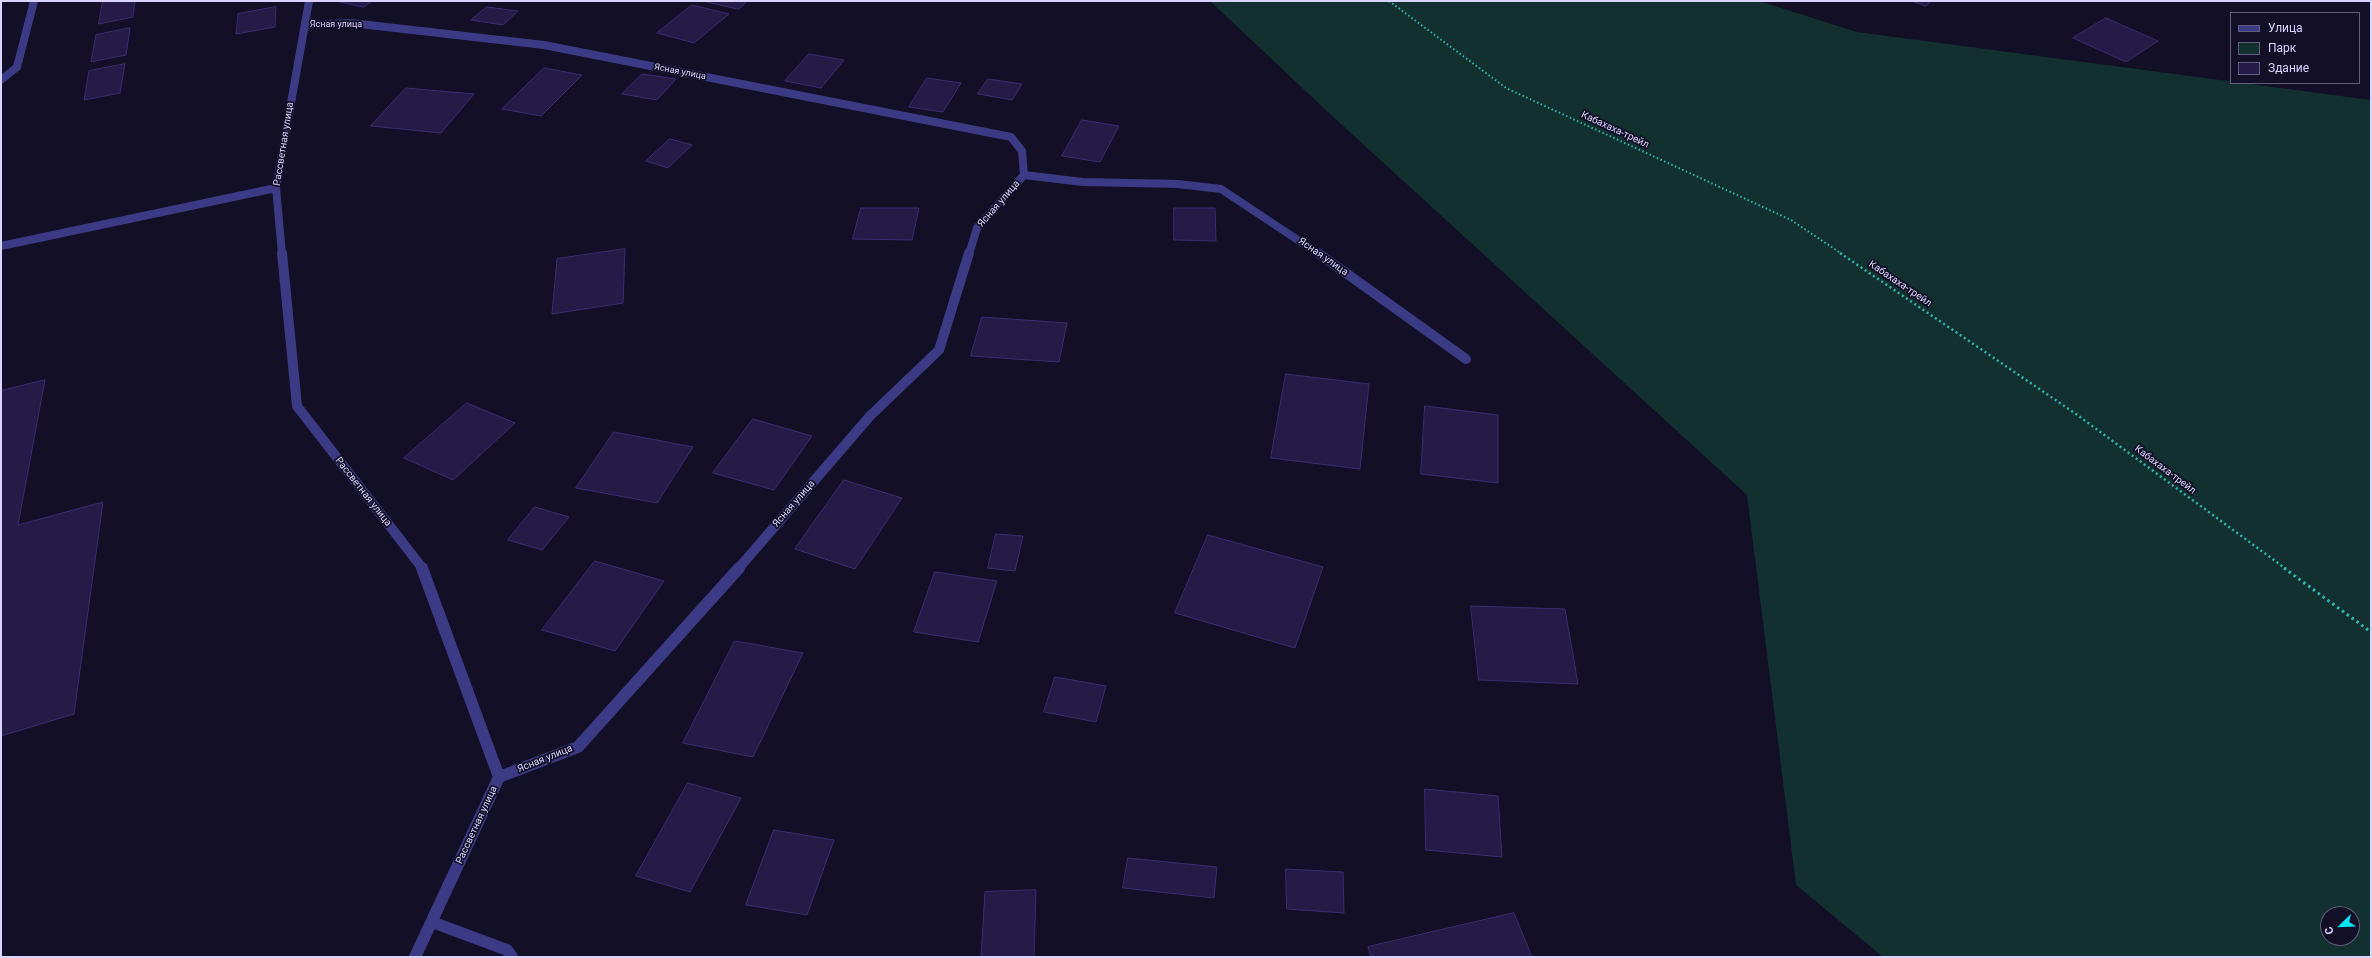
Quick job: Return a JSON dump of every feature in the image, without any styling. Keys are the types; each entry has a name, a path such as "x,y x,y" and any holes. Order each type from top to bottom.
{"street":[{"path":"1,80 17,67 34,1"},
{"name":"Рассветная улица","path":"309,1 276,188 297,406 423,570 499,778 415,957"},
{"name":"Ясная улица","path":"305,24 351,23 544,45 1011,137 1022,151 1024,175 977,228 939,350 870,416 697,616 578,747 499,778"},
{"name":"Ясная улица","path":"1024,175 1083,182 1178,184 1221,189 1285,230 1466,360"},
{"path":"1,246 276,188"},
{"path":"432,922 506,950 512,957"}],"path":[{"name":"Кабахаха-трейл","path":"1389,1 1506,88 1792,220 2076,414 2371,632"}],"green space":[{"path":"1210,1 1759,1 1857,32 2230,81 2230,84 2250,84 2371,100 2371,957 1883,957 1796,885 1747,495 1330,114"}],"building":[{"path":"103,1 135,1 133,17 99,24"},
{"path":"336,1 372,1 364,7"},
{"path":"703,1 747,1 739,9"},
{"path":"1912,1 1931,1 1926,6"},
{"path":"692,5 729,14 694,43 657,33"},
{"path":"276,7 275,27 236,34 238,14"},
{"path":"487,7 518,11 503,25 471,20"},
{"path":"2106,18 2158,41 2126,62 2073,38"},
{"path":"130,28 126,55 91,62 96,35"},
{"path":"809,54 844,60 821,88 785,81"},
{"path":"125,64 120,93 84,100 89,71"},
{"path":"544,68 582,75 541,116 502,109"},
{"path":"642,74 676,79 657,100 622,94"},
{"path":"927,78 961,83 943,112 909,107"},
{"path":"988,79 1022,84 1012,100 978,94"},
{"path":"406,88 474,94 441,133 371,126"},
{"path":"1082,120 1119,126 1100,162 1062,156"},
{"path":"670,139 692,145 668,168 646,161"},
{"path":"861,208 919,208 912,240 853,239"},
{"path":"1174,208 1215,208 1216,241 1174,240"},
{"path":"625,249 623,303 552,314 557,259"},
{"path":"982,317 1067,323 1059,362 971,356"},
{"path":"1286,374 1369,384 1360,469 1271,458"},
{"path":"45,380 18,525 103,502 74,714 1,736 1,391"},
{"path":"467,403 515,423 453,480 404,458"},
{"path":"1425,406 1498,415 1498,483 1421,474"},
{"path":"753,419 812,436 774,490 713,473"},
{"path":"614,432 693,447 657,503 576,488"},
{"path":"844,480 902,498 855,569 795,549"},
{"path":"535,507 569,517 542,550 508,540"},
{"path":"996,534 1023,536 1015,571 988,568"},
{"path":"1208,535 1323,567 1295,648 1175,613"},
{"path":"595,561 664,581 615,651 542,630"},
{"path":"935,572 997,581 978,642 914,632"},
{"path":"1471,606 1565,609 1578,684 1479,680"},
{"path":"735,641 803,653 753,757 683,743"},
{"path":"1055,677 1106,686 1096,722 1044,712"},
{"path":"688,783 741,798 690,892 636,876"},
{"path":"1425,789 1498,796 1502,857 1426,850"},
{"path":"774,830 834,840 807,915 746,905"},
{"path":"1128,858 1217,867 1214,898 1123,888"},
{"path":"1286,869 1343,872 1344,913 1287,909"},
{"path":"1036,890 1034,957 981,957 985,892"},
{"path":"1514,913 1532,957 1371,957 1368,947"}]}
